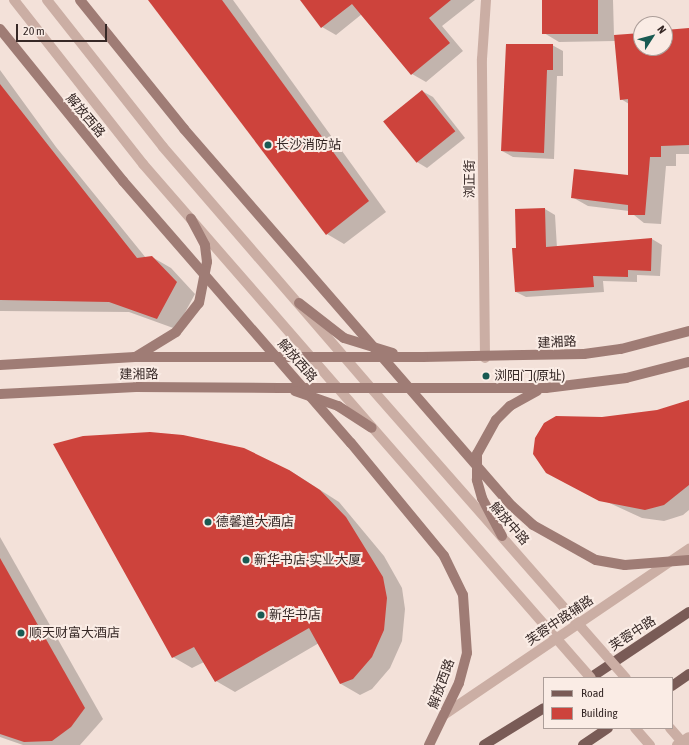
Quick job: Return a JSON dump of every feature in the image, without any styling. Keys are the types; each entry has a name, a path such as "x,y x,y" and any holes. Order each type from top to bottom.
{"main road":[{"path":"80,0 184,129 512,506 533,525 596,560 625,565 689,560"},
{"name":"解放西路","path":"0,29 123,181 351,443 444,556 463,595 467,623 467,653 445,714 430,745"},
{"path":"135,357 176,332 199,303 207,262 205,245 191,218"},
{"path":"300,303 326,326 363,347 423,357"},
{"name":"建湘路","path":"0,365 135,357 485,358 584,354 620,349 689,331"},
{"path":"502,536 482,498 477,480 477,454 496,420 510,406 546,388 626,378 689,362"},
{"name":"建湘路","path":"0,394 136,387 546,388"},
{"path":"280,388 338,406 372,428"},
{"name":"芙蓉中路","path":"592,677 689,612"},
{"path":"673,685 689,674"},
{"path":"484,745 543,709"},
{"path":"583,745 607,729"}],"street":[{"name":"解放西路","path":"14,0 69,74 338,388"},
{"path":"47,0 163,146 300,303 371,388"},
{"name":"浏正街","path":"485,358 482,59 486,0"},
{"path":"338,388 589,677"},
{"name":"解放中路","path":"371,388 625,677"},
{"name":"芙蓉中路辅路","path":"445,714 689,549"},
{"path":"636,729 650,745"},
{"path":"671,729 685,745"},
{"path":"677,745 689,737"}],"building":[{"path":"148,0 222,0 369,201 326,235"},
{"path":"300,0 451,0 429,18 450,43 411,75 352,4 321,28"},
{"path":"542,0 598,0 598,34 542,34"},
{"path":"689,28 689,145 661,146 661,157 650,157 645,215 628,215 628,205 571,198 574,169 628,175 628,99 620,100 614,35 633,34 633,56 673,56 673,29"},
{"path":"506,44 553,44 553,70 547,70 544,153 501,151"},
{"path":"0,84 137,258 152,256 177,282 157,319 109,302 0,300"},
{"path":"422,90 455,131 416,163 383,121"},
{"path":"545,208 546,247 652,238 651,271 628,270 628,277 593,276 594,287 515,292 512,248 516,248 515,209"},
{"path":"689,400 689,485 664,505 645,510 599,501 546,473 533,454 535,438 544,423 556,416 602,417 657,410"},
{"name":"新华书店-实业大厦","path":"150,432 183,435 244,448 289,470 320,490 346,517 383,577 387,598 384,630 372,657 353,679 340,684 309,628 215,682 194,647 172,658 53,444 83,436"},
{"name":"顺天财富大酒店","path":"0,558 85,708 71,727 52,741 24,742 0,734"}],"place":[{"name":"长沙消防站","path":"268,145"},
{"name":"浏阳门(原址)","path":"486,376"},
{"name":"德馨道大酒店","path":"208,522"},
{"name":"新华书店-实业大厦","path":"246,560"},
{"name":"新华书店","path":"261,615"},
{"name":"顺天财富大酒店","path":"21,633"}]}
